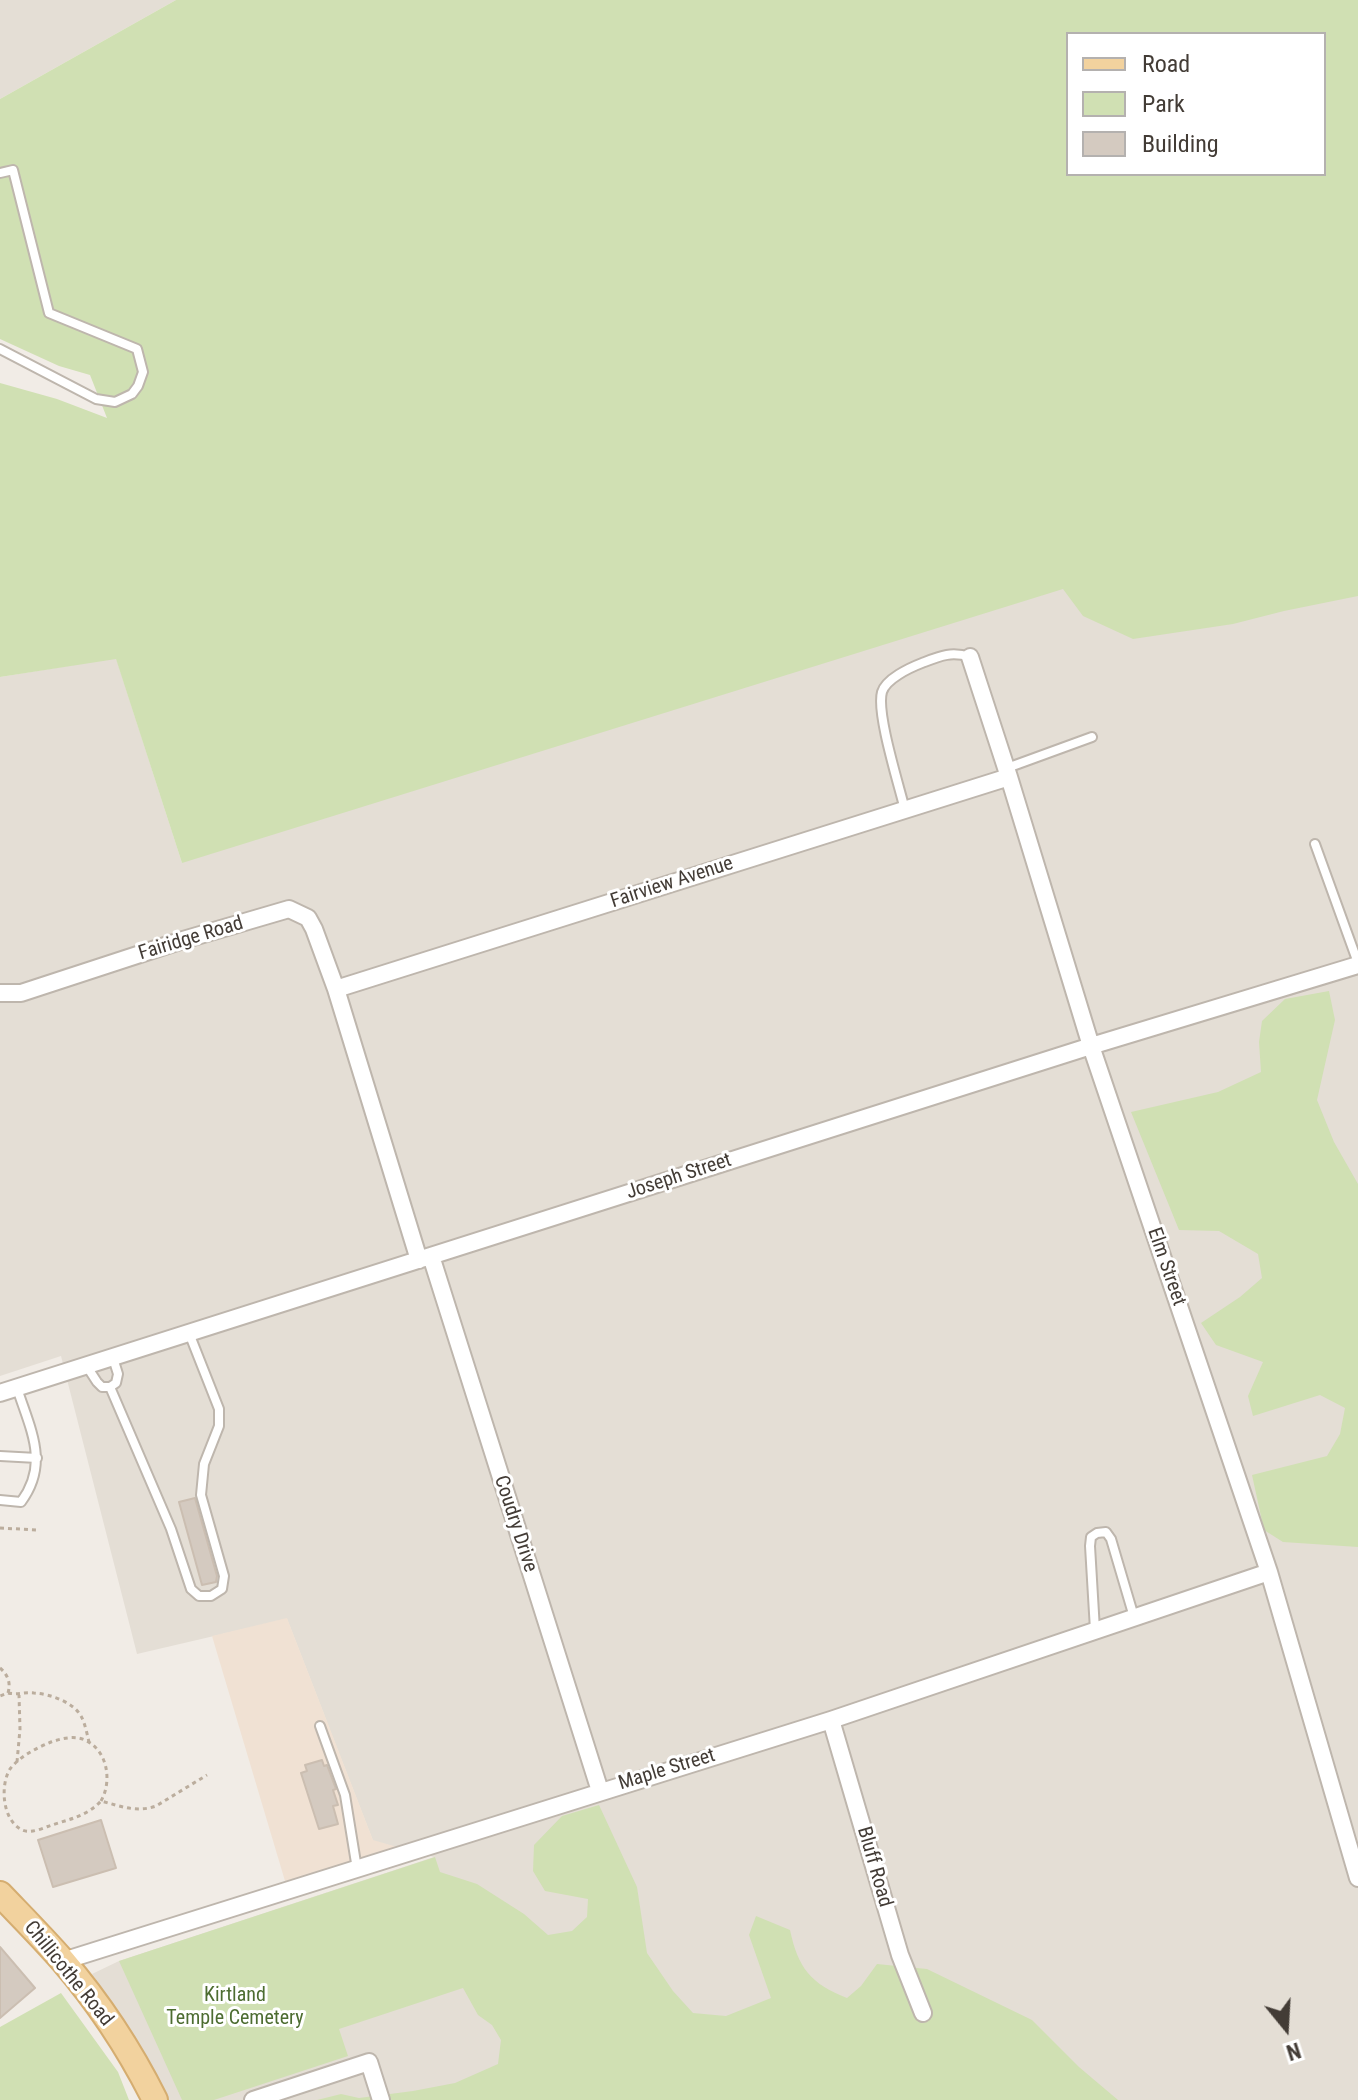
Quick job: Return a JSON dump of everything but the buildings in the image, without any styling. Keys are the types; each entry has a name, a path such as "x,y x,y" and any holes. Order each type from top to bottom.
{"main road":[{"name":"Chillicothe Road","path":"0,1894 63,1961 98,2006 155,2100"}],"street":[{"name":"Elm Street","path":"970,657 1091,1046 1269,1572 1358,1878"},
{"name":"Fairview Avenue","path":"336,989 905,810 1007,772"},
{"name":"Fairidge Road","path":"0,993 21,993 289,909 308,918 336,989"},
{"name":"Joseph Street","path":"0,1393 1358,964"},
{"name":"Coudry Drive","path":"336,989 600,1791"},
{"name":"Maple Street","path":"63,1961 831,1720 1269,1572"},
{"name":"Bluff Road","path":"831,1720 900,1955 923,2013"},
{"path":"253,2100 369,2062 381,2100"}],"lane":[{"path":"0,173 13,170 49,313 137,349 143,372 132,394 115,402 96,399 0,349"},
{"path":"905,810 883,718 883,690 890,681 917,665 944,655 958,653 970,657"},
{"path":"1007,772 1092,737"},
{"path":"1315,844 1358,964"},
{"path":"110,1387 171,1529 191,1589 199,1596 211,1596 222,1589 224,1576 201,1495 204,1464 219,1426 219,1409 189,1333"},
{"path":"86,1365 102,1387 110,1387 116,1383 118,1374 113,1357"},
{"path":"0,1500 21,1502 36,1469 35,1442 17,1388"},
{"path":"0,1456 37,1458"},
{"path":"1095,1630 1090,1546 1091,1537 1097,1533 1106,1532 1111,1539 1134,1617"},
{"path":"320,1726 345,1795 357,1869"}],"path":[{"path":"0,1528 37,1530"},
{"path":"0,1668 8,1679 8,1693"},
{"path":"0,1696 40,1693 71,1705 81,1716 89,1742"},
{"path":"17,1762 19,1695"},
{"path":"79,1738 97,1749 107,1771 107,1788 101,1801 84,1815 33,1831 23,1831 14,1823 4,1804 5,1779 17,1762 41,1746 59,1739 79,1738"},
{"path":"101,1801 134,1810 147,1809 207,1775"}],"shaded area":[{"path":"0,0 176,0 0,99"},
{"path":"957,0 1358,0 1358,2100 169,2100 92,1974 119,1961 434,1857 373,1841 287,1619 137,1654 61,1356 0,1376 0,677 116,658 182,863"},
{"path":"287,1618 373,1840 404,1849 285,1881 212,1636"}],"green space":[{"path":"176,0 1358,0 1358,596 1233,624 1133,639 1083,616 1063,589 182,863 116,659 0,677 0,383 57,399 107,418 90,375 59,366 0,339 0,99"},
{"path":"1329,991 1335,1020 1317,1100 1334,1142 1358,1184 1358,1547 1283,1542 1264,1530 1252,1475 1327,1456 1340,1434 1345,1408 1320,1395 1253,1416 1248,1396 1263,1362 1216,1345 1201,1323 1262,1278 1258,1254 1219,1231 1179,1230 1131,1112 1218,1092 1261,1072 1259,1042 1262,1021 1285,999"},
{"name":"Kirtland Temple Cemetery","path":"599,1805 637,1887 647,1953 673,1991 693,2013 726,2016 771,1998 749,1935 756,1916 790,1930 802,1965 815,1980 835,1993 847,1998 861,1986 877,1964 927,1969 1032,2020 1079,2067 1118,2100 317,2100 341,2094 359,2098 455,2083 498,2064 501,2040 492,2025 478,2015 463,1988 339,2029 348,2056 214,2100 182,2100 119,1961 435,1857 440,1872 477,1884 524,1914 548,1935 572,1931 587,1917 588,1899 545,1891 533,1871 534,1845 562,1816"},
{"path":"61,1993 118,2072 129,2100 0,2100 0,2027"}]}
